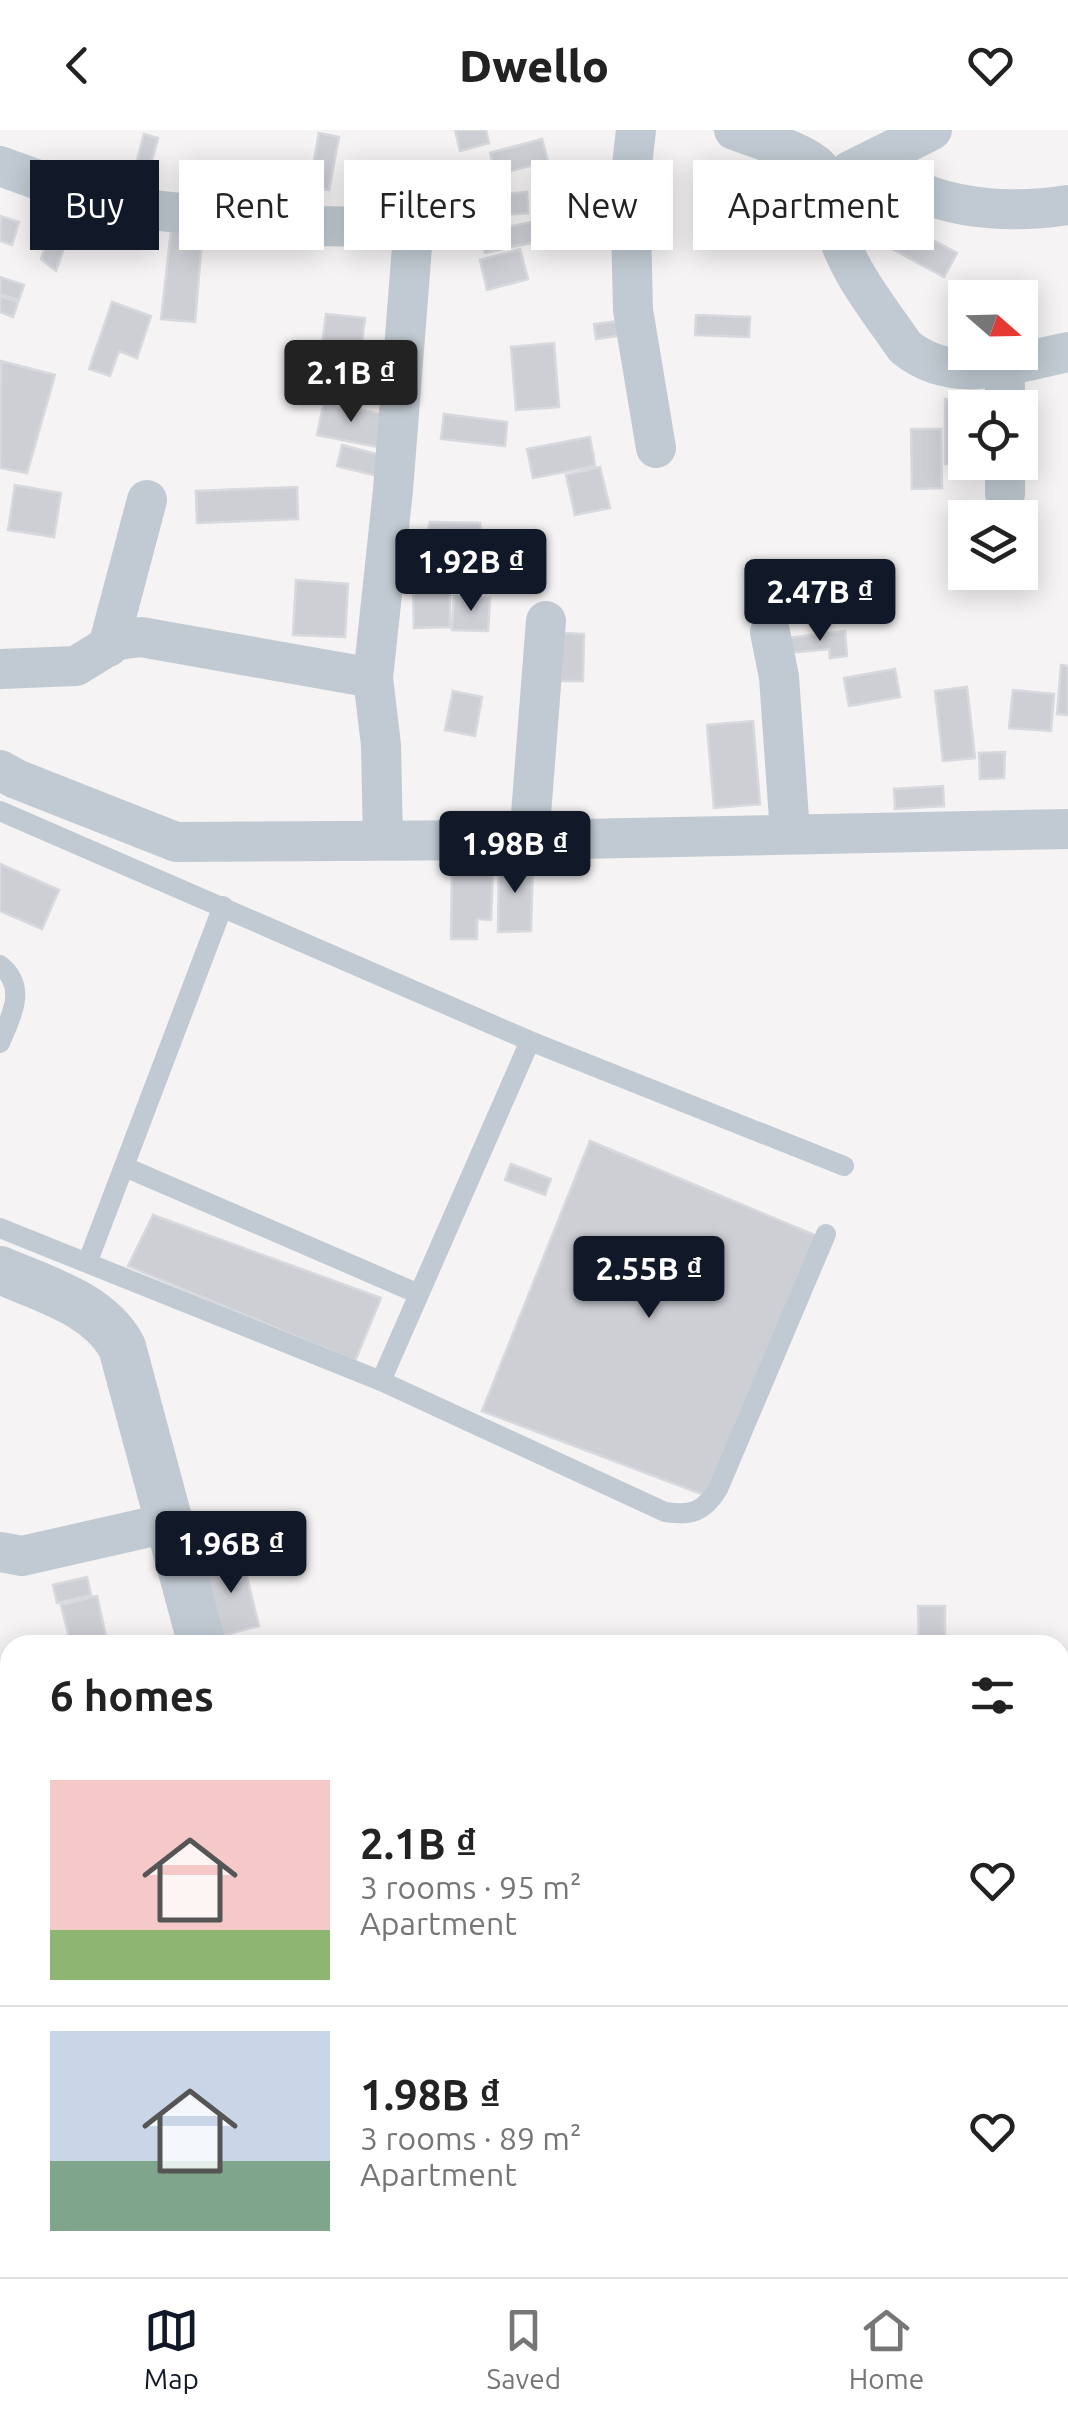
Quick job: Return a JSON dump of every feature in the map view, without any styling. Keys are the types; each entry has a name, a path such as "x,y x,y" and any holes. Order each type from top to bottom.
{"street":[{"path":"636,130 630,182 633,310 656,448"},
{"path":"734,130 809,160"},
{"path":"873,160 930,130"},
{"path":"0,166 142,209 304,226 394,227 406,233 412,248 373,678 383,840"},
{"path":"934,196 964,204 1040,209 1068,205"},
{"path":"843,250 905,346 934,365 948,369"},
{"path":"1038,358 1068,352"},
{"path":"953,370 982,370"},
{"path":"108,647 147,500"},
{"path":"529,840 546,621"},
{"path":"770,632 779,677 790,833"},
{"path":"0,669 76,666 118,640 141,636 373,678"},
{"path":"0,770 176,842 529,840 1068,829"},
{"path":"0,1270 91,1311 116,1336 172,1522 200,1635"},
{"path":"0,1552 22,1556 172,1522"}],"lane":[{"path":"0,811 530,1042 844,1166"},
{"path":"88,1262 223,906"},
{"path":"0,966 10,973 16,992 15,1007 0,1043"},
{"path":"381,1381 530,1042"},
{"path":"124,1167 419,1294"},
{"path":"0,1228 381,1381 665,1512 685,1515 709,1504 718,1489 826,1234"}],"building":[{"path":"455,130 486,130 489,143 460,151"},
{"path":"319,133 339,137 329,190 324,189 324,160 314,160"},
{"path":"144,134 158,138 152,160 137,160"},
{"path":"542,139 548,160 531,160 531,166 511,171 511,160 492,160 490,153"},
{"path":"527,192 528,213 511,214 511,193"},
{"path":"0,216 19,222 12,245 0,241"},
{"path":"531,222 531,243 511,247 511,226"},
{"path":"179,230 179,250 201,250 195,322 161,319 171,231"},
{"path":"934,241 957,253 944,277 894,250 934,250"},
{"path":"520,249 528,279 487,290 480,260"},
{"path":"44,250 63,250 56,271 41,259"},
{"path":"0,277 24,285 19,300 0,294"},
{"path":"0,296 18,302 13,317 0,312"},
{"path":"112,302 151,316 137,358 119,351 110,376 89,369"},
{"path":"326,314 365,318 357,381 318,376"},
{"path":"696,315 750,317 749,337 695,335"},
{"path":"628,320 630,334 596,339 594,324"},
{"path":"554,343 559,407 516,410 511,347"},
{"path":"1,361 55,375 27,473 0,468"},
{"path":"945,399 948,399 948,464"},
{"path":"324,402 385,415 378,447 317,435"},
{"path":"444,414 507,422 505,446 441,439"},
{"path":"911,429 941,429 942,488 912,489"},
{"path":"590,437 595,466 533,478 527,449"},
{"path":"342,445 383,456 378,476 337,466"},
{"path":"600,467 610,508 575,515 566,475"},
{"path":"15,485 61,493 54,537 8,530"},
{"path":"297,487 298,519 197,523 196,491"},
{"path":"430,522 480,523 486,560 419,561"},
{"path":"879,571 887,607 859,613 852,577"},
{"path":"296,580 348,584 345,637 293,635"},
{"path":"450,589 450,627 414,628 413,590"},
{"path":"454,596 490,598 488,631 452,630"},
{"path":"845,631 847,656 830,658 829,649 789,653 787,638"},
{"path":"562,633 584,634 583,681 561,681"},
{"path":"1061,665 1068,666 1068,715 1057,714"},
{"path":"895,669 900,697 849,706 844,678"},
{"path":"967,687 975,758 943,761 935,691"},
{"path":"1013,690 1054,694 1051,731 1009,728"},
{"path":"453,691 482,697 475,736 445,730"},
{"path":"753,721 760,804 714,808 707,725"},
{"path":"1005,752 1004,778 980,779 979,753"},
{"path":"943,786 944,806 895,809 894,789"},
{"path":"499,860 533,860 531,931 498,932"},
{"path":"452,863 493,864 491,920 477,919 477,939 451,939"},
{"path":"0,864 59,890 42,929 0,911"},
{"path":"590,1141 817,1236 709,1497 482,1411"},
{"path":"511,1164 551,1179 545,1195 505,1180"},
{"path":"153,1215 381,1298 355,1361 128,1266"},
{"path":"242,1557 259,1626 221,1635 203,1566"},
{"path":"87,1577 91,1595 57,1603 53,1585"},
{"path":"97,1596 106,1635 68,1635 61,1605"},
{"path":"918,1606 945,1606 945,1635 919,1635"}]}
